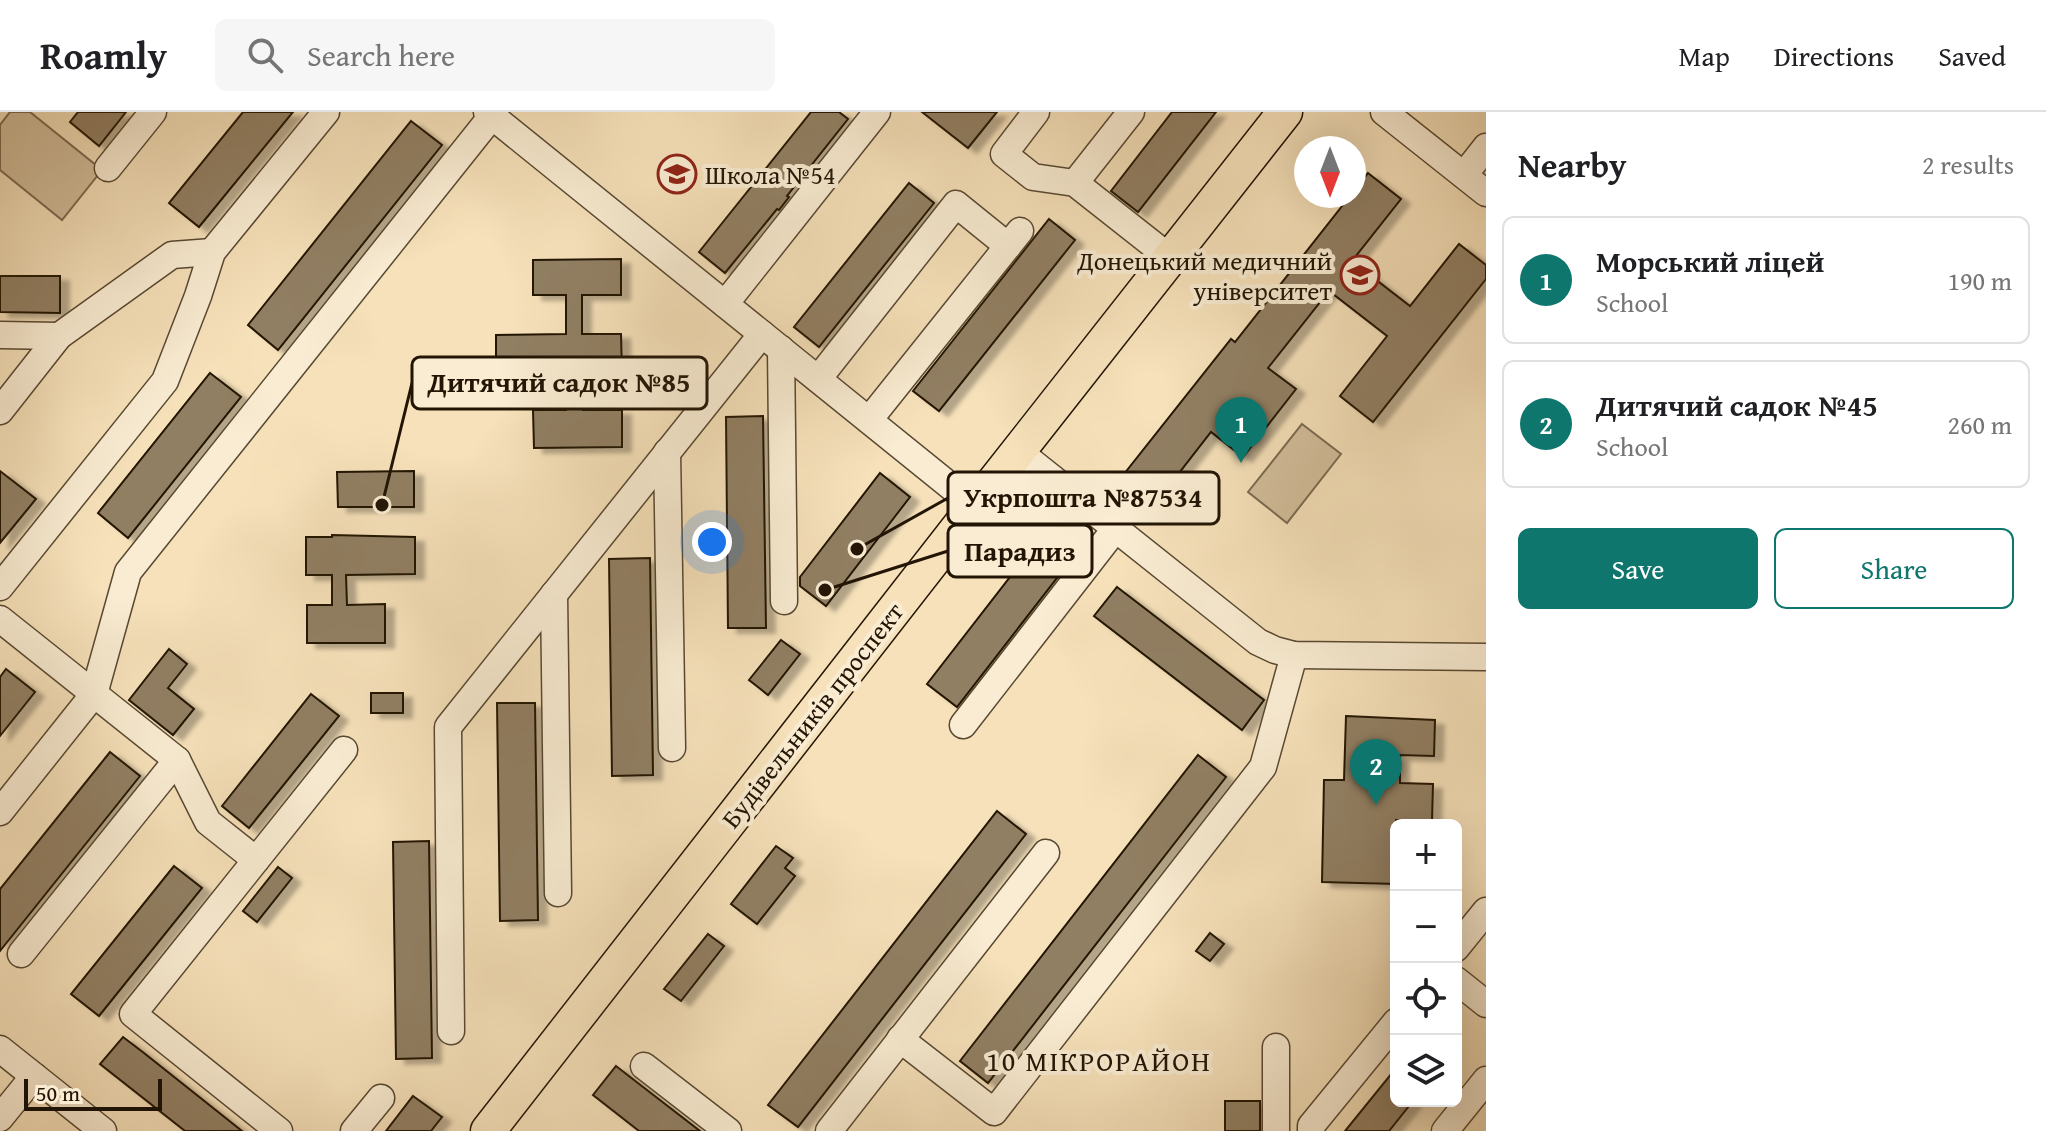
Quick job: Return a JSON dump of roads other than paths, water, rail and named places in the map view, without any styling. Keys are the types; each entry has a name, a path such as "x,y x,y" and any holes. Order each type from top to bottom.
{"main road":[{"name":"Будівельників проспект","path":"488,1131 1285,112"}],"street":[{"path":"108,168 153,112"},
{"path":"0,587 165,381 212,252 326,112"},
{"path":"725,304 877,112"},
{"path":"1036,112 1004,154 1033,177 1075,183 1170,258"},
{"path":"0,812 94,694 128,572 490,114 975,506"},
{"path":"1397,116 1486,193"},
{"path":"1075,183 1117,117"},
{"path":"1464,175 1486,147"},
{"path":"818,379 956,204 1014,238 869,420"},
{"path":"0,411 59,336 172,255 212,252"},
{"path":"0,335 59,336"},
{"path":"451,1031 448,727 667,452 771,341"},
{"path":"771,341 784,601"},
{"path":"1018,451 1258,642 1275,650 1294,655 1486,657"},
{"path":"667,452 672,748"},
{"path":"963,725 1116,528"},
{"path":"554,594 558,893"},
{"path":"0,619 177,760 208,822 256,860"},
{"path":"900,1039 994,1112 1263,767 1294,655"},
{"path":"279,1131 133,1014 344,750"},
{"path":"21,954 177,760"},
{"path":"829,1131 1046,853"},
{"path":"1462,941 1486,911"},
{"path":"1462,985 1486,1004"},
{"path":"1311,1131 1311,1126 1390,1029"},
{"path":"1276,1047 1276,1131"},
{"path":"0,1049 103,1131"},
{"path":"644,1066 728,1131"},
{"path":"0,1118 34,1076"},
{"path":"1445,1131 1486,1080"},
{"path":"354,1131 381,1098"}],"place":[{"name":"Школа №54","path":"677,174"},
{"name":"Донецький медичний університет","path":"1360,275"},
{"name":"Морський ліцей","path":"1241,463"},
{"name":"Дитячий садок №85","path":"382,505"},
{"name":"Укрпошта №87534","path":"857,549"},
{"name":"Парадиз","path":"825,590"},
{"name":"Дитячий садок №45","path":"1376,805"}],"district":[{"name":"10 МІКРОРАЙОН","path":"1099,1060"}]}
